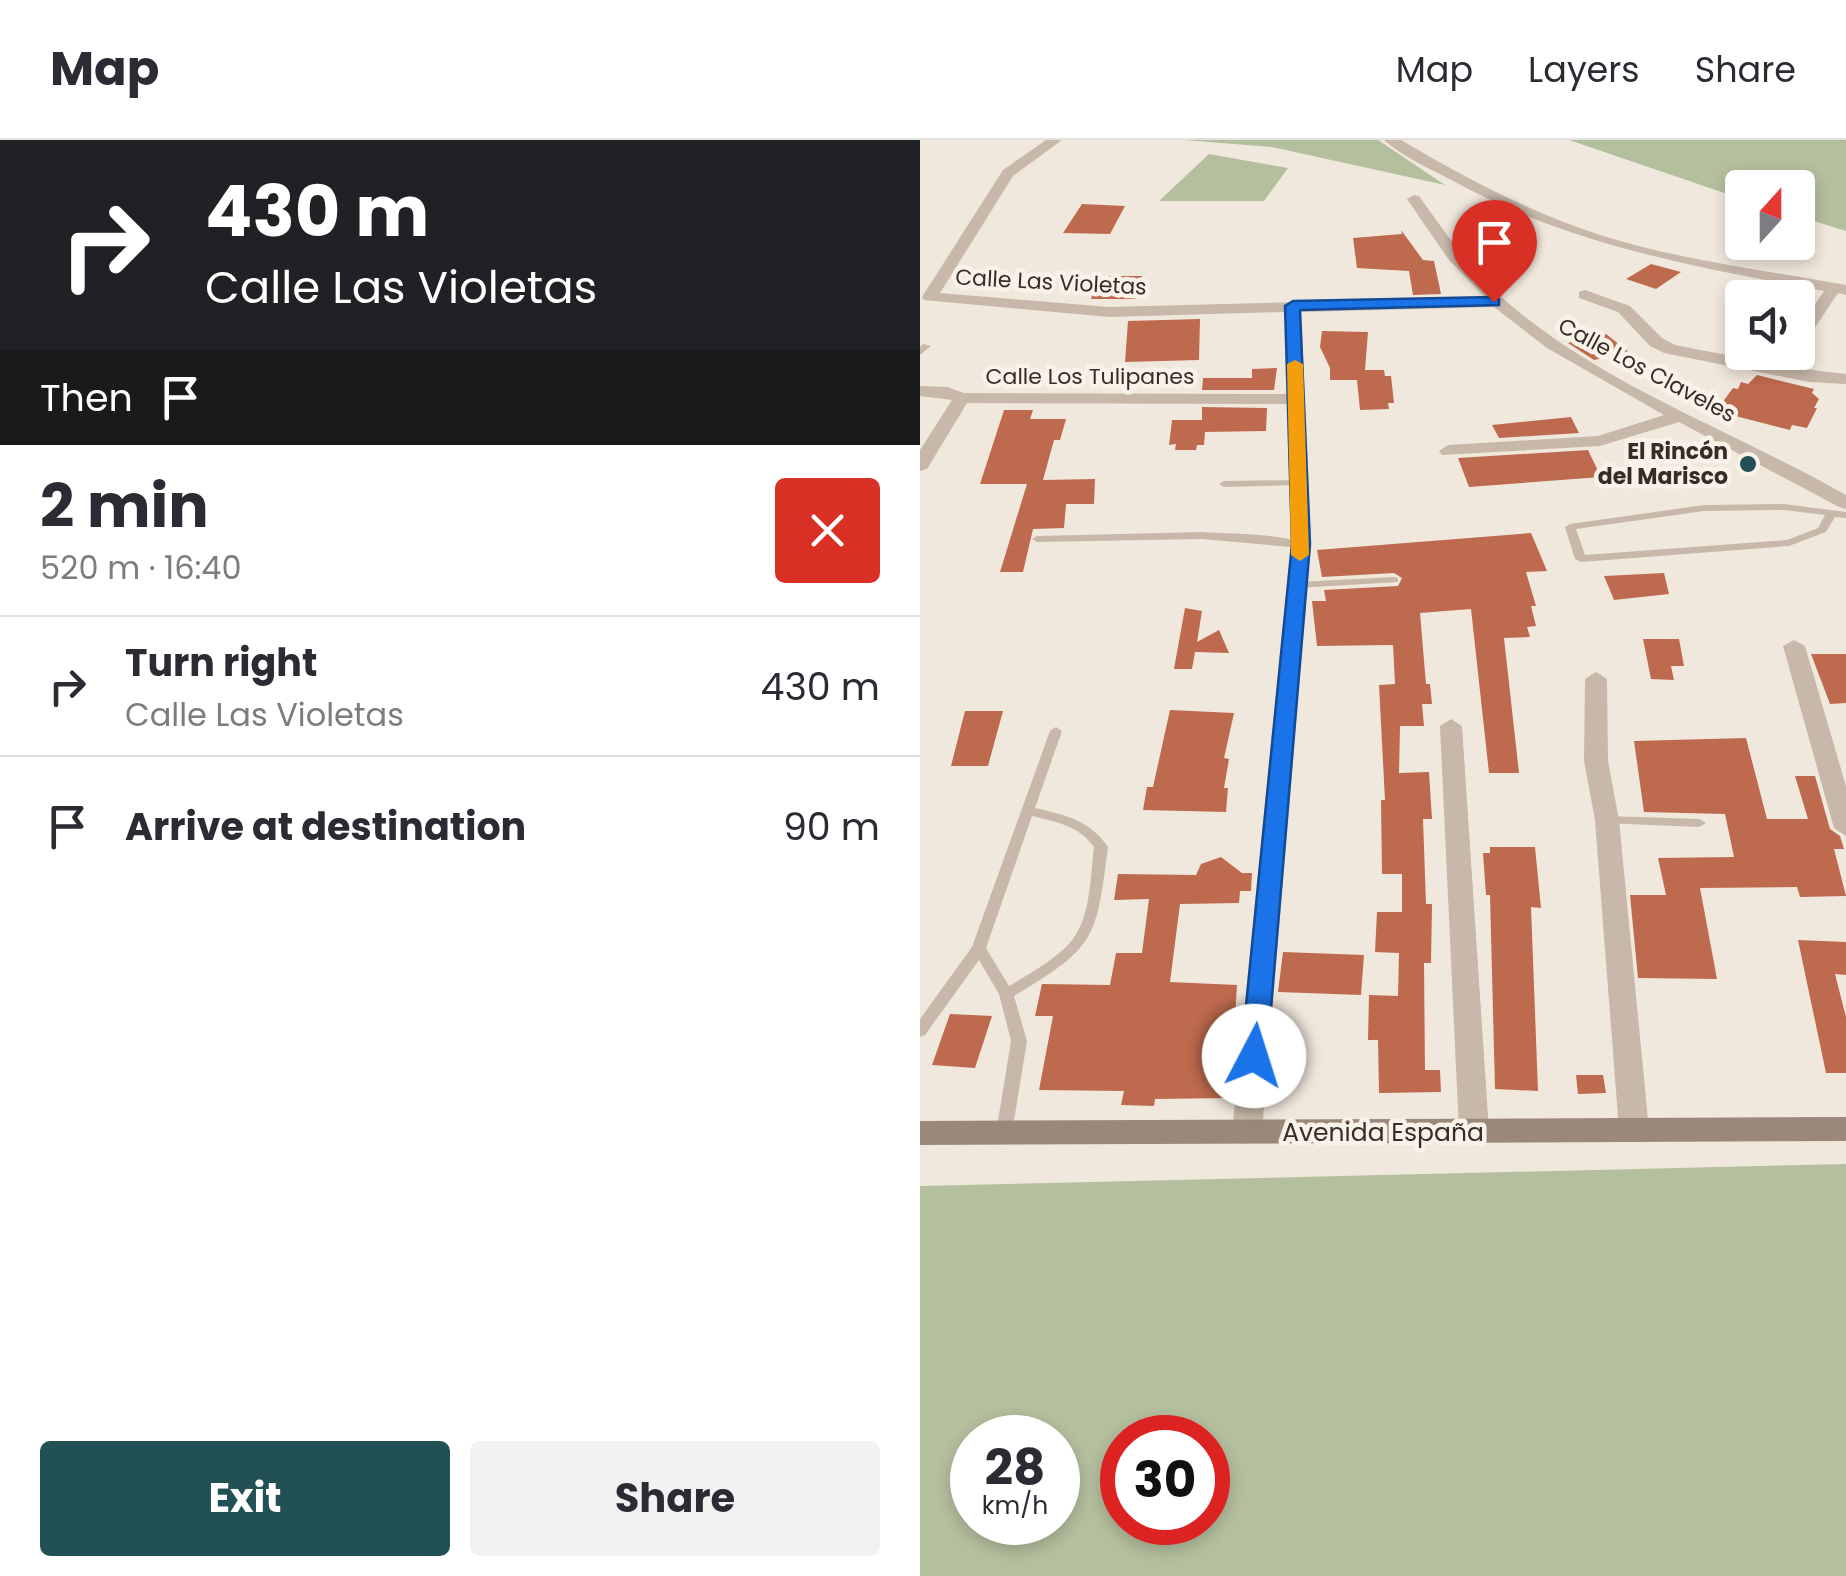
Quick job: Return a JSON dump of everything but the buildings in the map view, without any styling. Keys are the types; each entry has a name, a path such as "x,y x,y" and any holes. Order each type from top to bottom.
{"street":[{"name":"Calle Las Violetas","path":"1056,140 1008,173 930,297 1108,312 1494,302"},
{"path":"1392,140 1478,192 1563,228 1624,246 1840,289 1815,319"},
{"name":"Calle Los Claveles","path":"1414,199 1438,242 1494,302 1557,352 1822,488 1839,508"},
{"path":"1585,295 1624,309 1656,342 1670,349 1725,360"},
{"path":"1248,1132 1282,716 1301,544 1293,306"},
{"path":"1776,370 1808,378 1846,379"},
{"path":"920,391 948,392 962,398"},
{"name":"Calle Los Tulipanes","path":"920,465 962,398 1296,399"},
{"path":"1448,451 1600,441 1681,415"},
{"path":"1822,488 1846,486"},
{"path":"1794,646 1846,828"},
{"path":"1596,679 1596,761 1607,820 1634,1130"},
{"path":"1451,726 1474,1132"},
{"name":"Avenida España","path":"920,1134 1846,1129"}],"lane":[{"path":"1224,484 1299,483"},
{"path":"1839,508 1822,530 1789,544 1581,559 1570,527 1704,508 1839,508 1846,515"},
{"path":"1037,539 1180,533 1239,535 1301,544"},
{"path":"1298,586 1394,580"},
{"path":"920,1032 979,948 1056,731"},
{"path":"1006,994 1063,960 1083,941 1091,926 1100,847 1095,836 1076,823 1028,810"},
{"path":"1607,820 1699,823"},
{"path":"979,948 1006,994 1019,1041 1004,1133"}],"path":[{"path":"1840,140 1846,142"}],"green space":[{"path":"1184,140 1378,140 1445,185 1272,147"},
{"path":"1569,140 1846,140 1846,231 1815,221 1815,170 1725,170 1725,193"},
{"path":"1209,154 1288,168 1264,201 1159,201"},
{"path":"1846,1164 1846,1576 920,1576 920,1186"}],"slow traffic":[{"path":"1295,364 1300,555"}],"place":[{"name":"El Rincón del Marisco","path":"1748,464"}],"route":[{"path":"1254,1056 1282,716 1301,544 1293,306 1494,302"}]}
